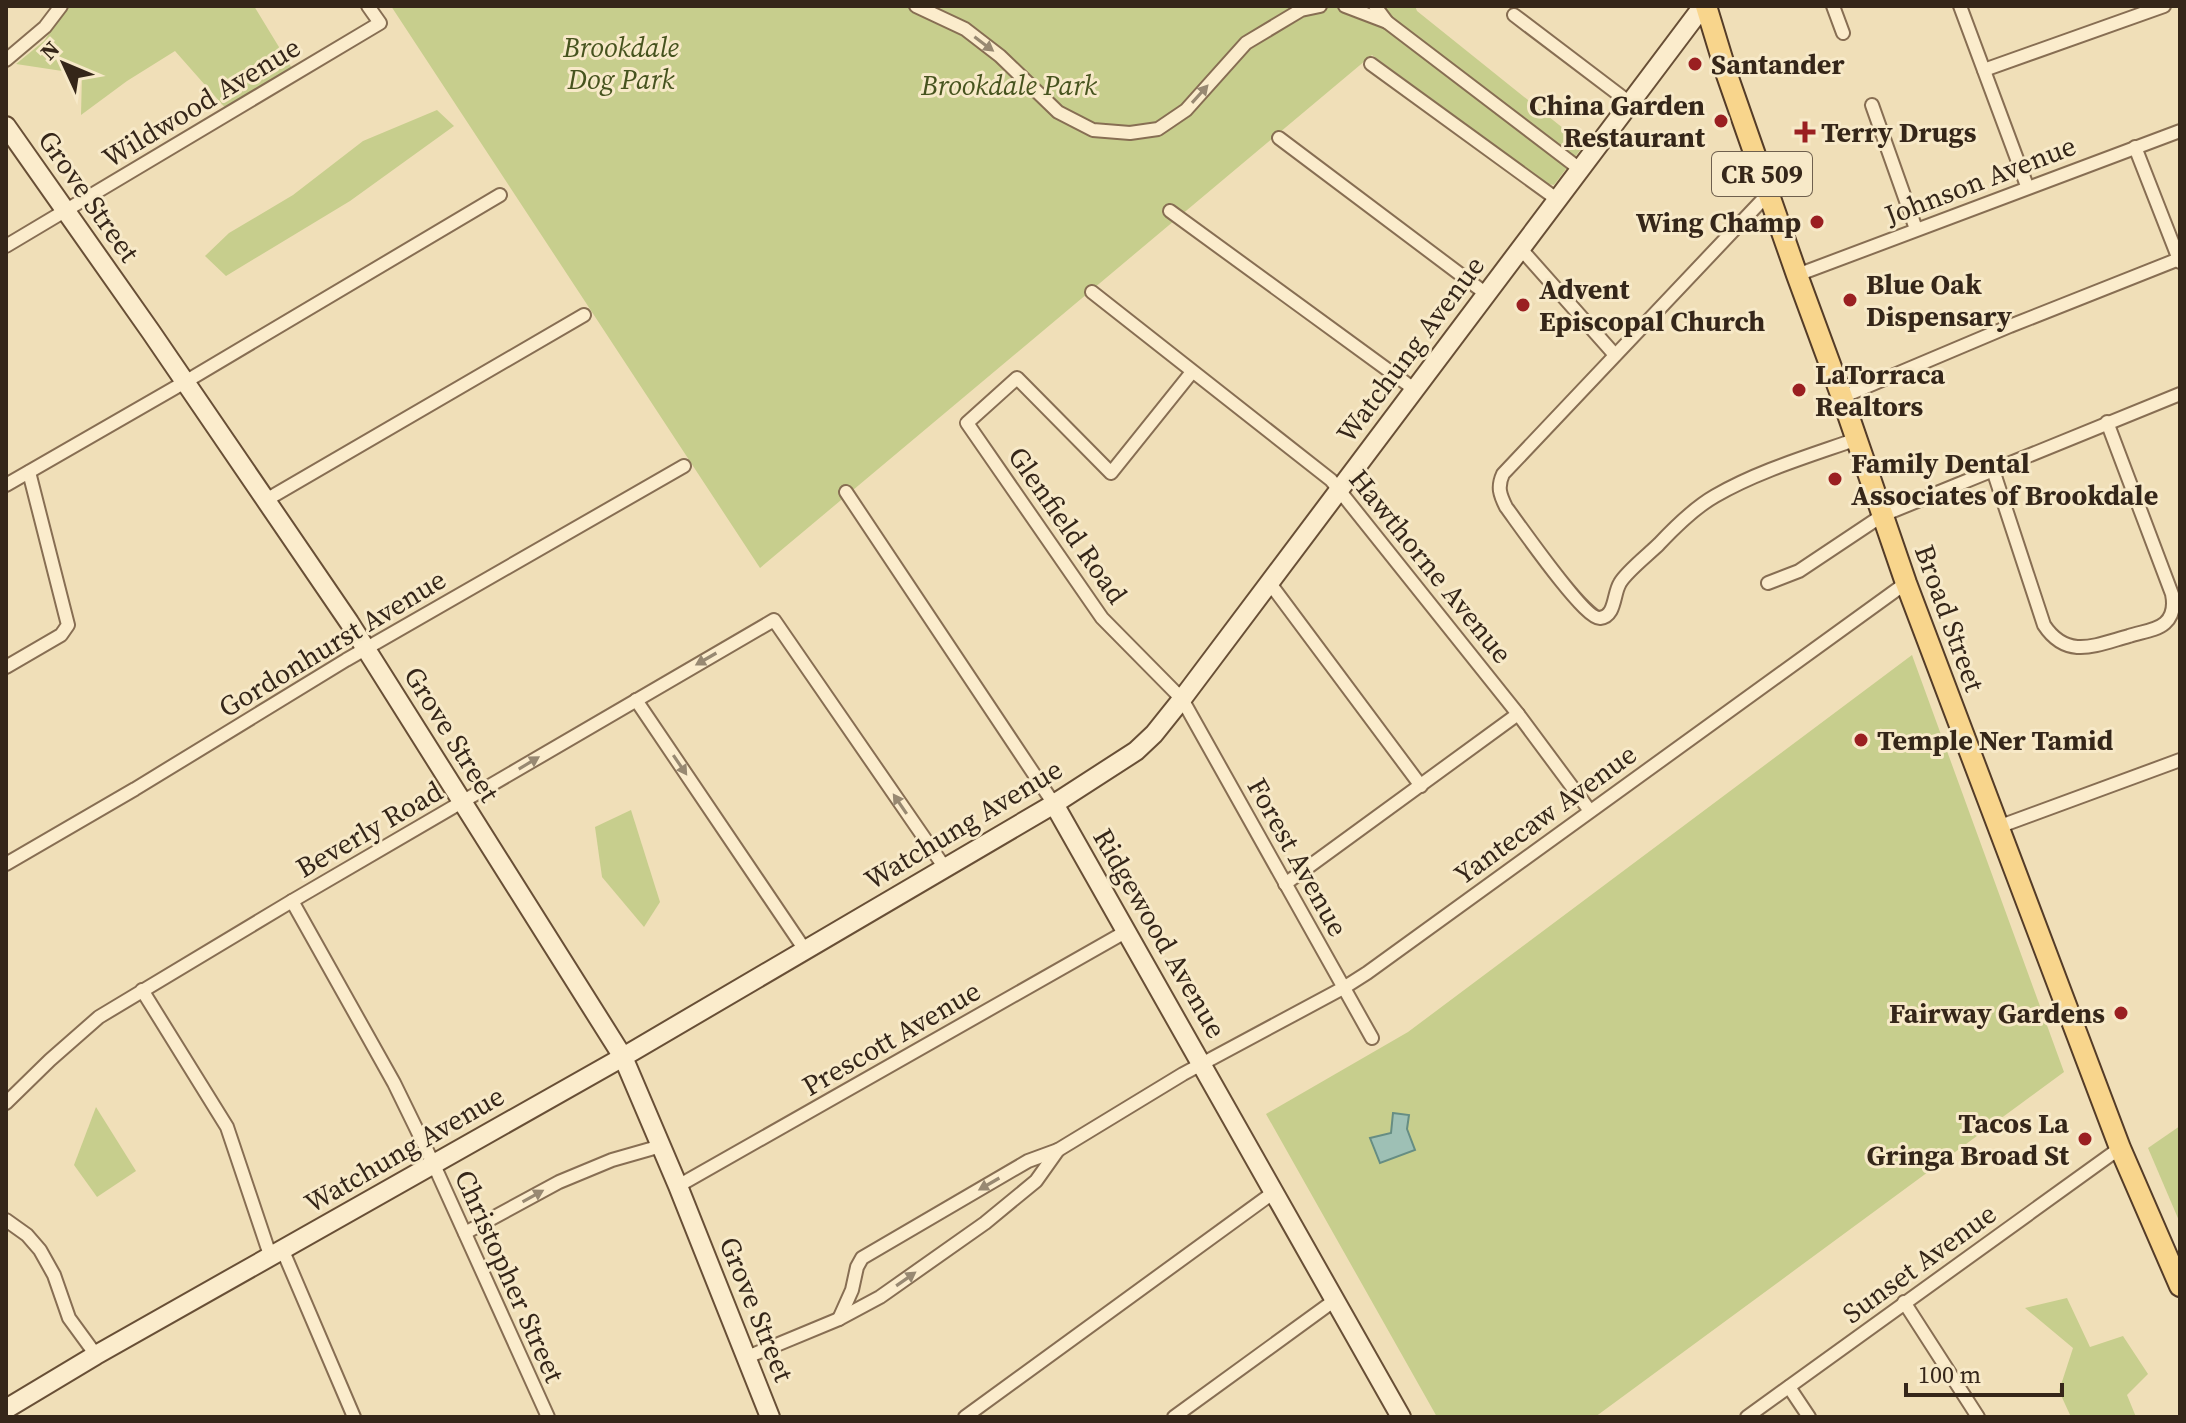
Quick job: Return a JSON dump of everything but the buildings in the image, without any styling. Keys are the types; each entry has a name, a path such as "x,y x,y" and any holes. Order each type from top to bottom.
{"main road":[{"name":"Watchung Avenue","path":"6,1409 623,1057 1054,804 1136,751 1182,699 1704,6"},
{"name":"Broad Street","path":"1704,6 1906,583 2120,1148 2180,1286"},
{"name":"Grove Street","path":"6,126 366,649 623,1057 770,1417"},
{"name":"Ridgewood Avenue","path":"1054,804 1401,1417"}],"street":[{"path":"6,60 45,27 61,6"},
{"name":"Wildwood Avenue","path":"6,246 380,23 368,6"},
{"path":"916,6 965,29 1000,56 1058,112 1093,130 1130,133 1158,129 1186,110 1246,43 1301,10 1320,6"},
{"path":"1345,6 1387,22"},
{"path":"1375,6 1387,22 1581,170"},
{"path":"1833,6 1843,33"},
{"path":"1960,6 2027,186"},
{"path":"1984,70 2164,6"},
{"path":"1514,15 1630,103"},
{"path":"1371,64 1558,200"},
{"path":"1872,105 1916,229"},
{"name":"Johnson Avenue","path":"1797,275 2180,131"},
{"path":"1279,138 1485,296"},
{"path":"1842,397 2010,326 2179,260 2135,147"},
{"path":"1768,194 1503,474 1499,493 1506,507 1574,598 1587,612 1601,618 1614,605 1620,583 1667,535 1713,497 1757,476 1857,439"},
{"path":"6,485 500,195"},
{"path":"1170,211 1414,389"},
{"path":"1521,249 1615,355"},
{"name":"Hawthorne Avenue","path":"1092,292 1340,489 1518,714 1590,811"},
{"path":"266,500 584,315"},
{"name":"Glenfield Road","path":"1182,699 1102,618 967,423 1017,378 1111,473 1192,372"},
{"path":"1768,583 1799,571 1883,515 2180,394"},
{"path":"1993,470 2044,625 2055,638 2070,646 2087,647 2157,628 2169,618 2174,602 2107,422"},
{"name":"Gordonhurst Avenue","path":"6,864 366,649 684,466"},
{"path":"6,667 61,635 68,625 29,472"},
{"name":"Ridgewood Avenue","path":"846,492 1054,804"},
{"path":"1269,582 1421,786"},
{"name":"Yantecaw Avenue","path":"1058,1150 1202,1064 1345,987 1906,583"},
{"name":"Beverly Road","path":"6,1103 99,1017 774,620 945,868"},
{"name":"Forest Avenue","path":"1182,699 1372,1038"},
{"path":"636,700 805,950"},
{"path":"1285,884 1518,714"},
{"path":"1998,827 2180,760"},
{"name":"Christopher Street","path":"292,901 394,1083 548,1417"},
{"name":"Prescott Avenue","path":"678,1186 1127,931"},
{"path":"142,990 227,1127 277,1254 354,1417"},
{"path":"465,1233 559,1182 612,1160 661,1146"},
{"name":"Sunset Avenue","path":"1747,1417 2120,1148"},
{"path":"839,1319 862,1258 1028,1161 1058,1150"},
{"path":"745,1358 839,1319 880,1297 985,1223 1036,1181 1058,1150"},
{"path":"965,1417 1274,1192"},
{"path":"6,1220 27,1235 40,1250 54,1275 69,1318 96,1355"},
{"path":"855,1277 864,1292 880,1297"},
{"path":"1174,1417 1335,1300"},
{"path":"1904,1302 1978,1417"},
{"path":"1789,1387 1809,1417"}],"green space":[{"path":"68,6 254,6 296,75 228,111 175,51 81,115 82,74 16,64 44,41"},
{"path":"391,6 1415,6 1417,11 1584,145 1554,185 1548,184 1372,55 760,568"},
{"path":"437,110 454,126 350,201 226,276 205,256 229,233 293,195 363,141"},
{"path":"1912,655 2064,1072 1595,1417 1437,1417 1266,1114 1408,1032"},
{"path":"631,810 660,902 644,927 602,877 595,827"},
{"path":"96,1107 136,1171 97,1197 74,1165"},
{"path":"2180,1126 2180,1223 2148,1148"},
{"path":"2067,1298 2090,1347 2123,1336 2148,1374 2127,1395 2136,1417 2071,1417 2059,1391 2073,1348 2025,1308"}],"water":[{"path":"1393,1113 1409,1115 1407,1129 1415,1150 1380,1163 1370,1138 1391,1133"}],"place":[{"name":"Santander","path":"1695,64"},
{"name":"China Garden Restaurant","path":"1721,121"},
{"name":"Terry Drugs","path":"1805,132"},
{"name":"Wing Champ","path":"1817,222"},
{"name":"Blue Oak Dispensary","path":"1850,300"},
{"name":"Advent Episcopal Church","path":"1523,305"},
{"name":"LaTorraca Realtors","path":"1799,390"},
{"name":"Family Dental Associates of Brookdale","path":"1835,479"},
{"name":"Temple Ner Tamid","path":"1861,740"},
{"name":"Fairway Gardens","path":"2121,1013"},
{"name":"Tacos La Gringa Broad St","path":"2085,1139"}],"park label":[{"name":"Brookdale Dog Park","path":"621,63"},
{"name":"Brookdale Park","path":"1009,85"}]}
